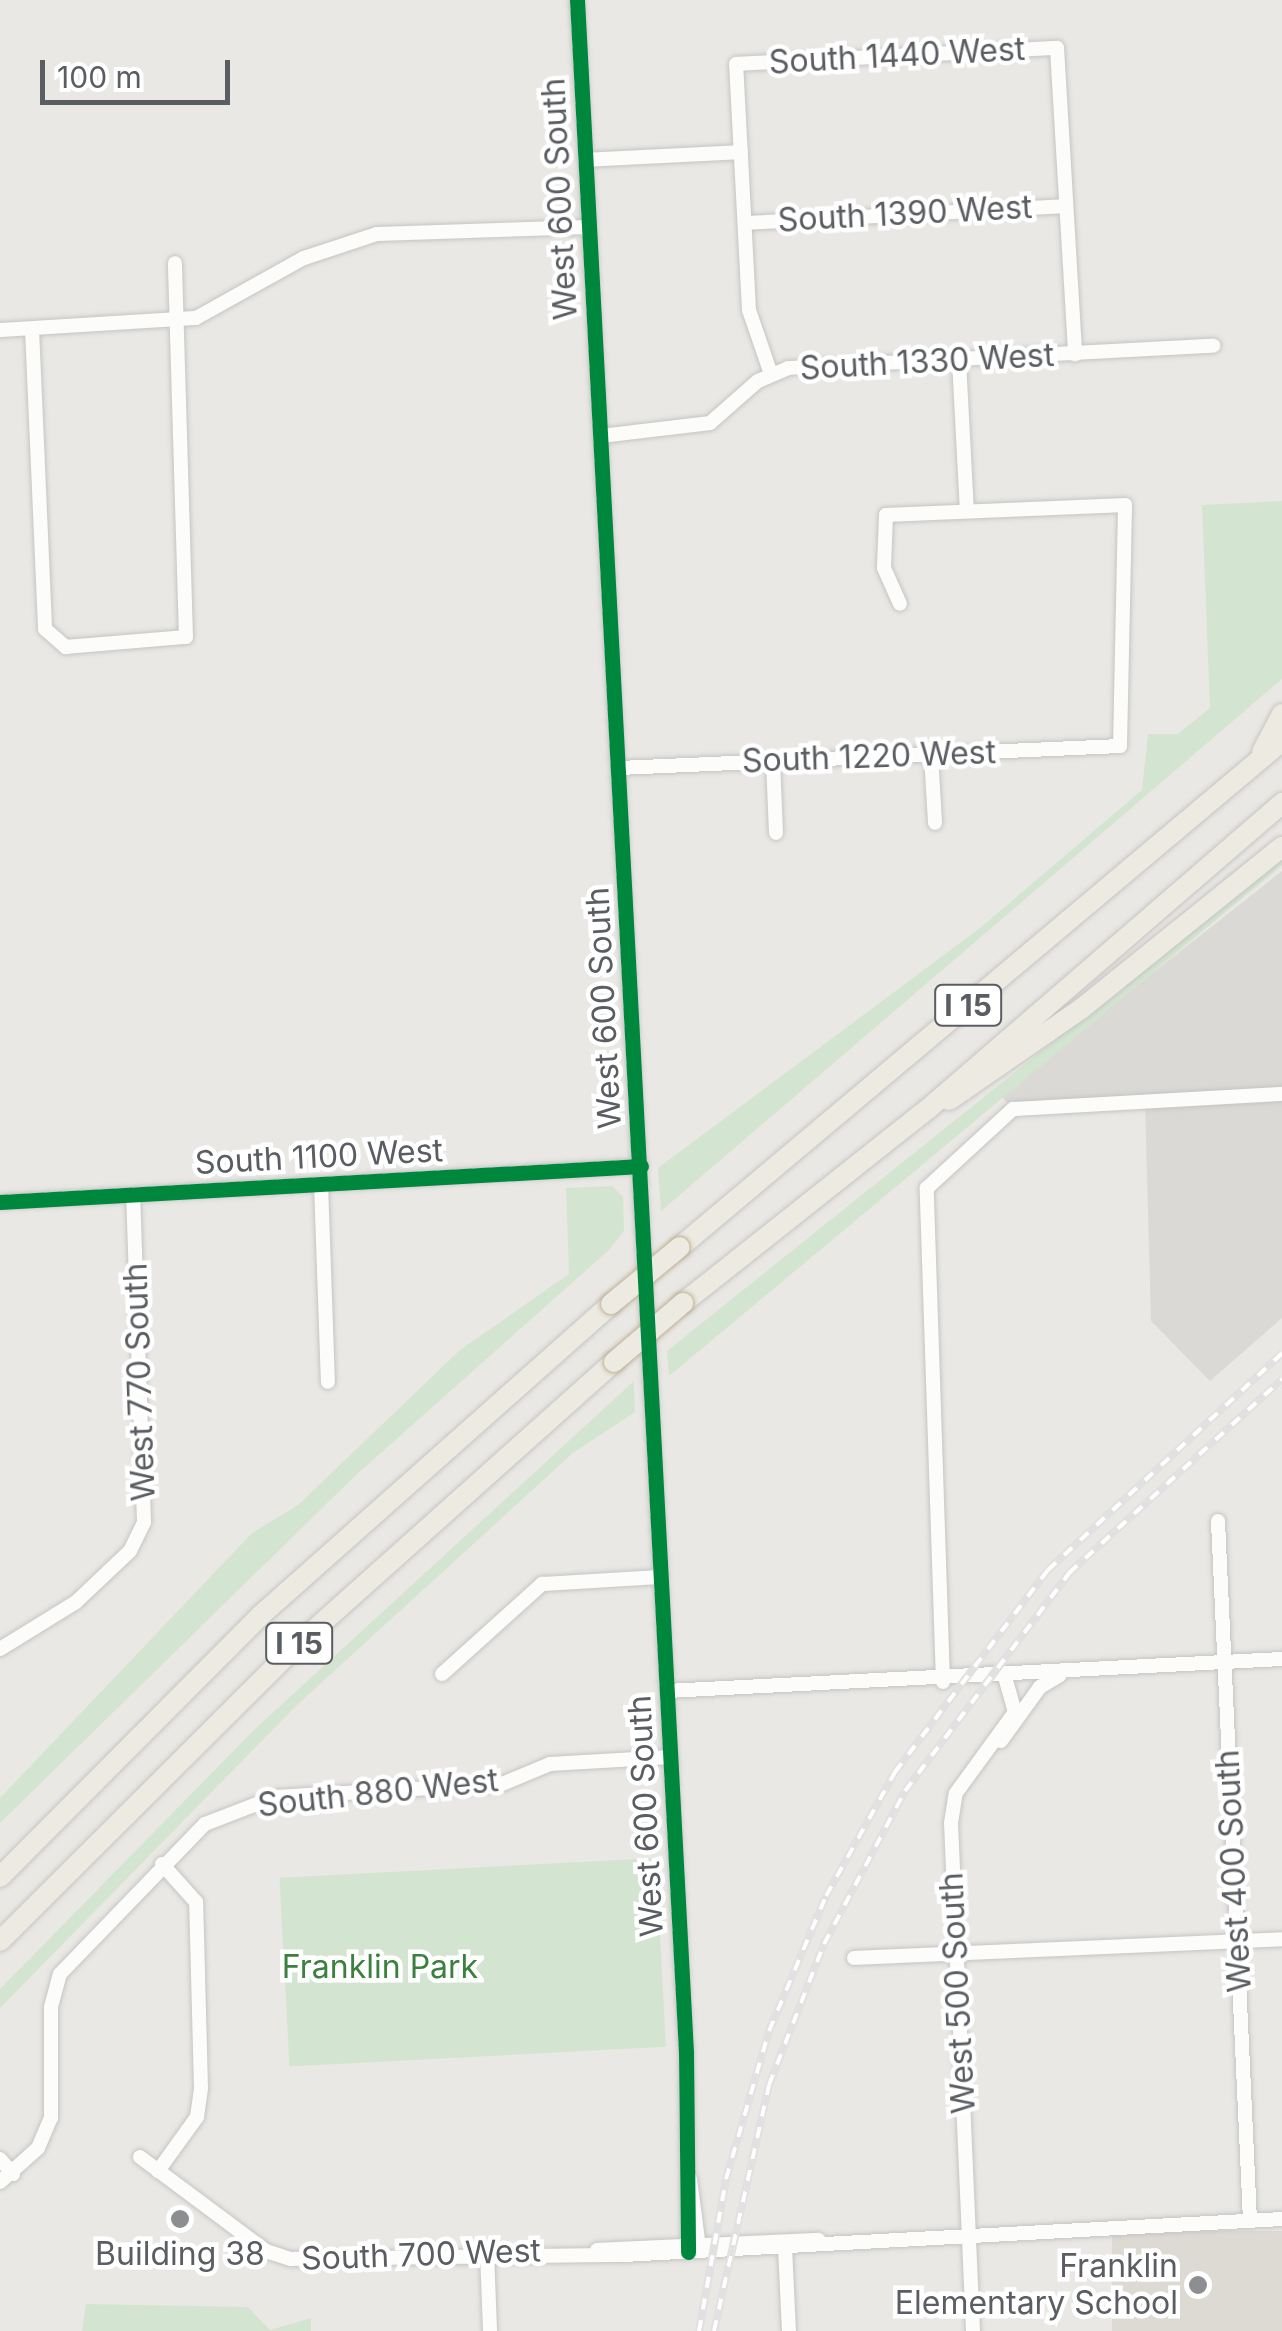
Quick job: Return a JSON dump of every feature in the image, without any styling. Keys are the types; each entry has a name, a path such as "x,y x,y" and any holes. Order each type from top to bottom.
{"highway":[{"path":"1255,764 1282,714"},
{"name":"I 15","path":"0,1876 261,1615 611,1304 1282,742"},
{"name":"I 15","path":"0,1941 295,1647 614,1362 929,1108 1282,803"},
{"path":"929,1108 977,1087 1282,847"}],"street":[{"name":"West 600 South","path":"578,0 641,1166 693,2246"},
{"name":"South 1440 West","path":"741,152 736,64 1057,48 1066,206"},
{"path":"586,160 741,152 749,310 771,374"},
{"path":"1066,206 1075,354"},
{"name":"South 1390 West","path":"744,222 1066,206"},
{"path":"0,330 178,319 226,309 347,240 588,227"},
{"path":"32,329 45,629 66,647 178,640 191,628 175,263"},
{"name":"South 1330 West","path":"601,436 710,422 771,374 1213,346"},
{"path":"900,604 882,554 886,515 967,512 959,360"},
{"name":"South 1220 West","path":"619,768 1120,746 1125,506 967,512"},
{"path":"931,755 935,823"},
{"path":"773,761 776,834"},
{"path":"943,1677 927,1188 1014,1109 1282,1094"},
{"name":"South 1100 West","path":"0,1202 641,1166"},
{"path":"321,1184 328,1382"},
{"name":"West 770 South","path":"0,1649 76,1602 130,1551 144,1522 133,1195"},
{"name":"West 400 South","path":"1218,1522 1250,2220"},
{"path":"442,1674 542,1584 662,1577"},
{"path":"667,1691 1282,1659"},
{"path":"943,1677 1060,1675 1097,1668"},
{"path":"996,1744 1060,1675"},
{"name":"West 500 South","path":"973,2331 953,1806 996,1744 1016,1706 1005,1678"},
{"name":"South 880 West","path":"6,2178 51,2118 51,2007 60,1974 162,1864 205,1824 270,1798 502,1784 550,1764 671,1757"},
{"path":"158,2170 197,2117 201,2088 196,1902 162,1864"},
{"path":"854,1958 1282,1939"},
{"name":"South 700 West","path":"140,2157 279,2257 593,2252 1282,2219"},
{"path":"0,2158 6,2178"},
{"name":"South 700 West","path":"693,2246 785,2247 824,2241"},
{"path":"785,2247 789,2331"},
{"path":"488,2252 490,2331"}],"shaded area":[{"path":"1282,871 1282,1318 1210,1381 1151,1321 1145,1101 1013,1109 999,1094"},
{"name":"Franklin Elementary School","path":"1112,2231 1282,2231 1282,2331 1112,2331"}],"green space":[{"path":"1282,501 1282,679 661,1211 658,1168 980,928 1142,790 1148,734 1178,734 1210,708 1202,505"},
{"path":"1282,858 1282,865 669,1376 667,1351"},
{"path":"612,1186 623,1197 624,1231 610,1249 356,1475 0,1823 0,1798 252,1533 298,1505 460,1350 569,1274 566,1188"},
{"path":"634,1381 635,1412 573,1453 297,1705 0,2008 0,1989 254,1730"},
{"name":"Franklin Park","path":"656,1858 666,2047 289,2066 280,1878"},
{"path":"86,2304 248,2307 270,2330 311,2318 311,2331 82,2331"}],"railway":[{"path":"699,2331 726,2179 769,2031 826,1896 895,1772 1048,1570 1282,1353"},
{"path":"714,2331 769,2085 824,1944 905,1791 1069,1573 1282,1379"}],"cycle path":[{"path":"577,0 686,2053 688,2252"},
{"path":"0,1202 641,1166"}],"place":[{"name":"Building 38","path":"180,2219"},
{"name":"Franklin Elementary School","path":"1198,2285"}]}
